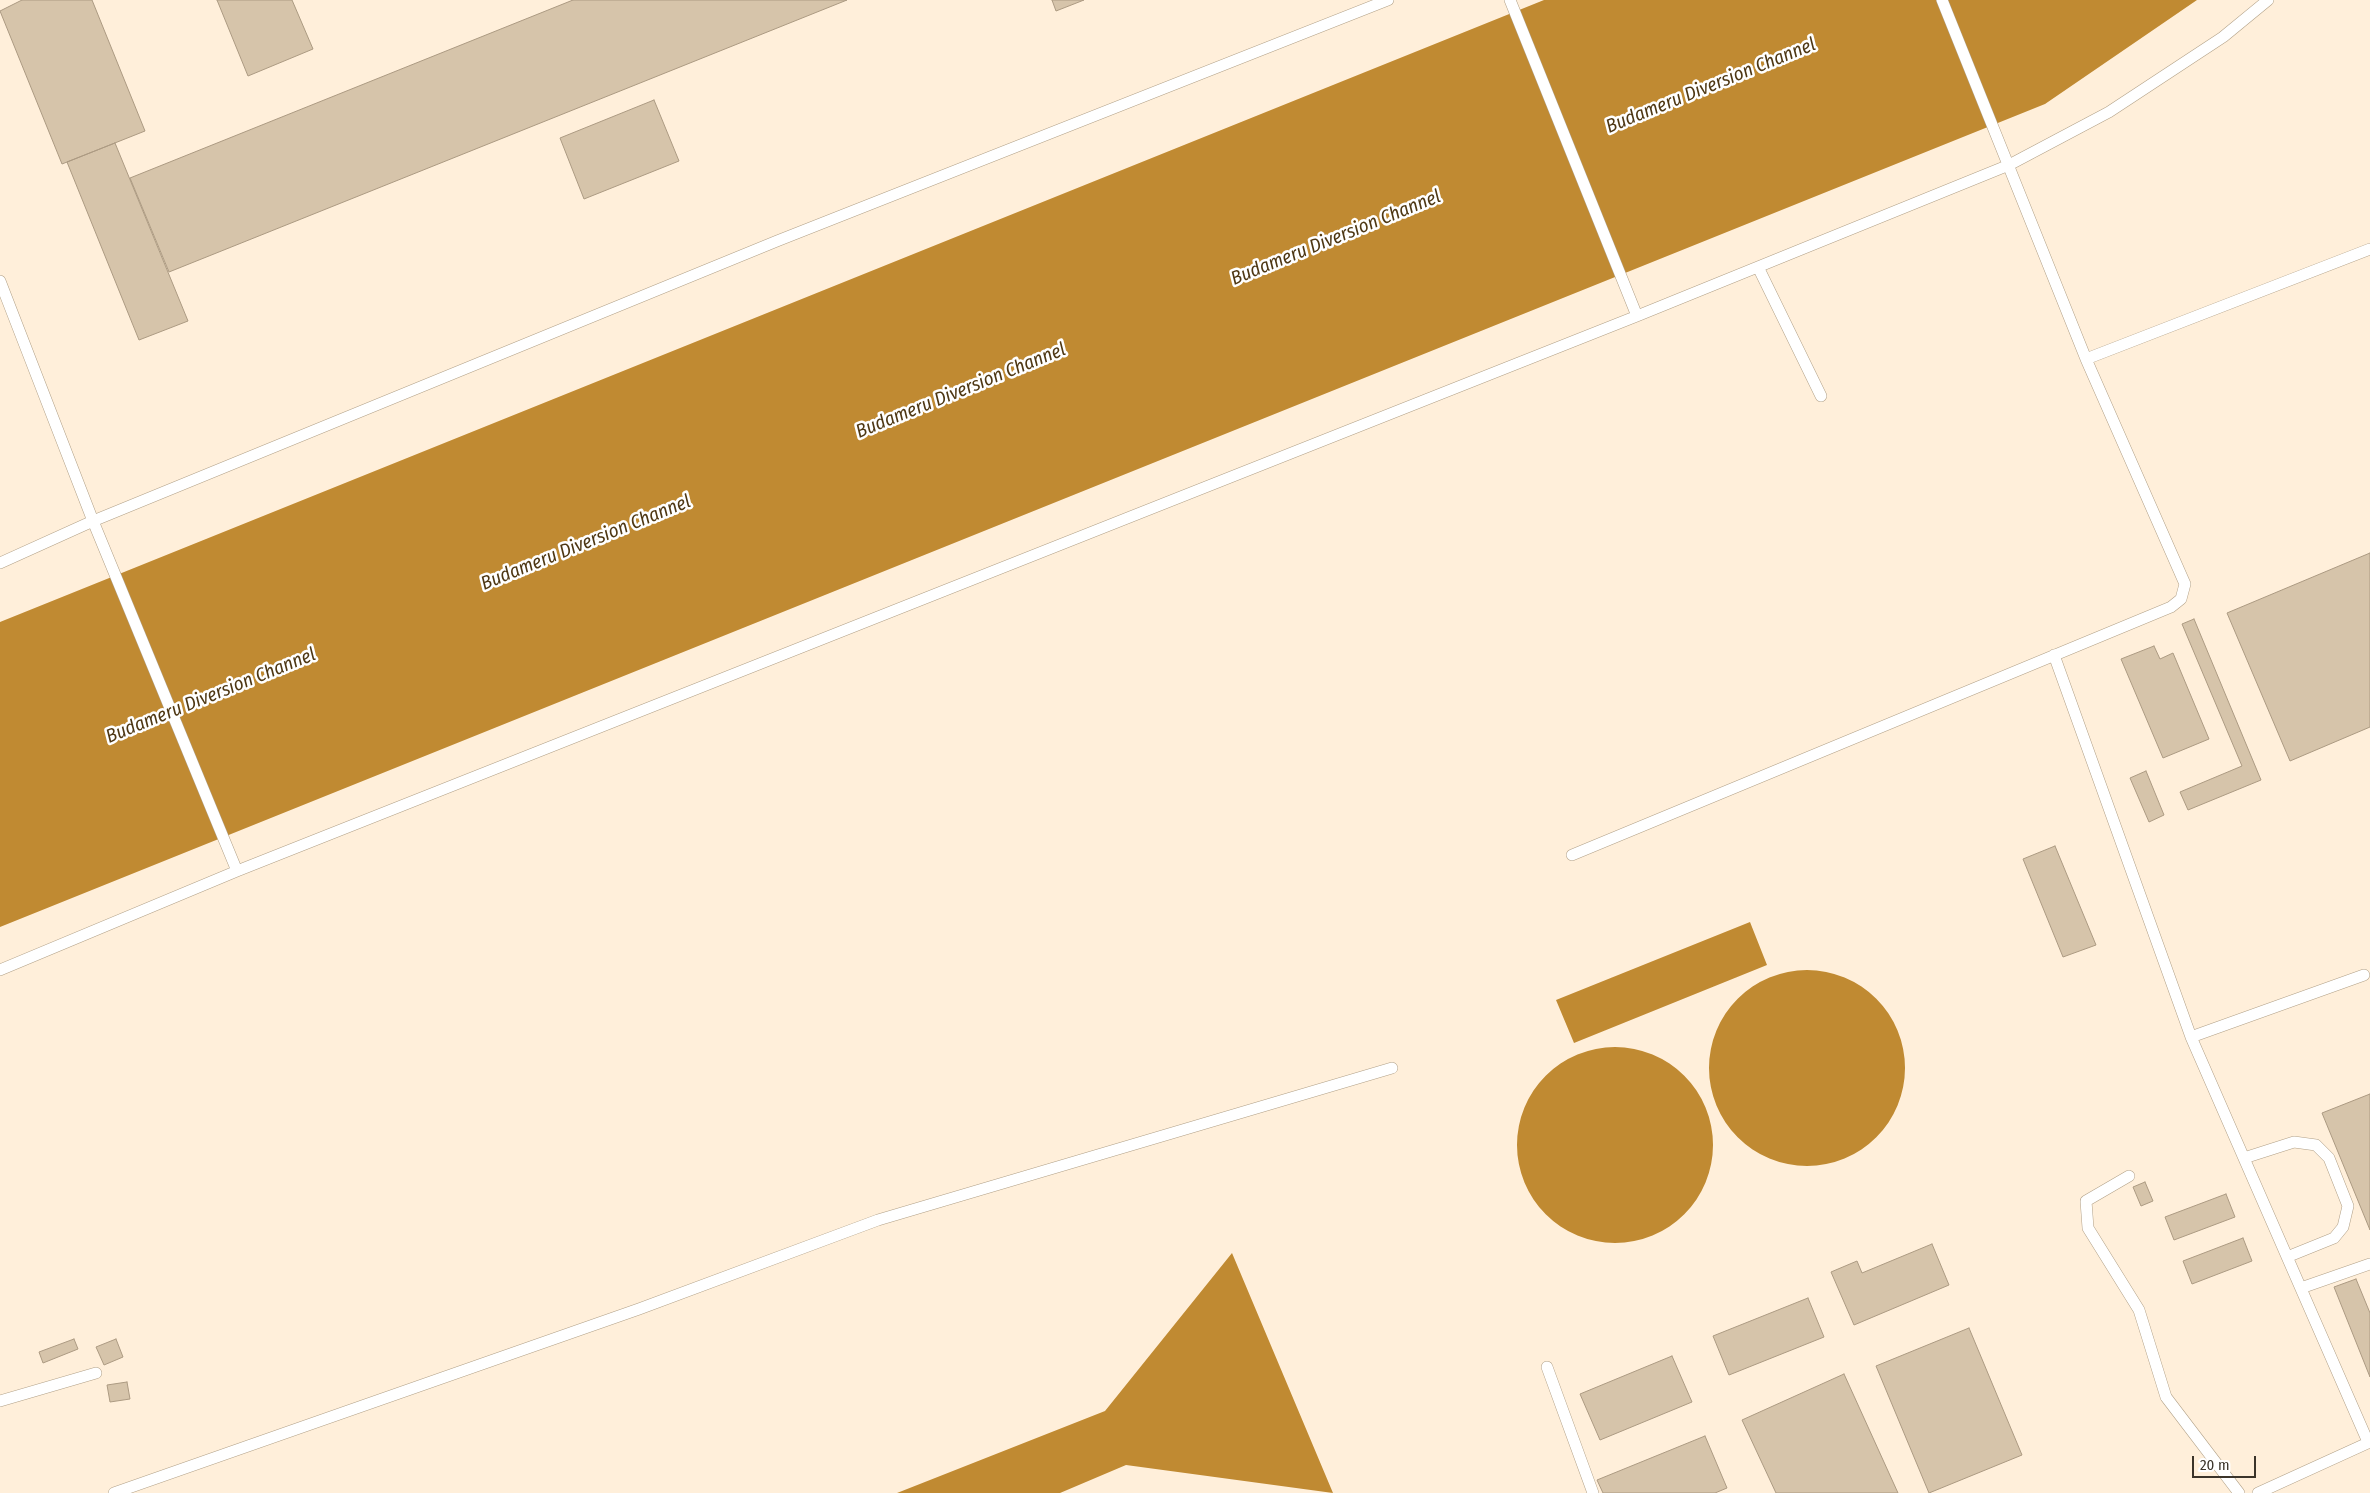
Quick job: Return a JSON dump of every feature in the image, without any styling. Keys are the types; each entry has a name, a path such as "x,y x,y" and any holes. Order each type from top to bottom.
{"lane":[{"path":"0,562 776,241 1388,0"},
{"path":"1510,0 1637,316"},
{"path":"1572,855 2171,607 2181,599 2185,584 2086,359 2000,140 1942,0"},
{"path":"0,970 237,871 1758,268 2009,165 2109,112 2223,37 2268,0"},
{"path":"2086,359 2370,249"},
{"path":"1758,268 1821,396"},
{"path":"0,282 93,522 237,871"},
{"path":"2054,655 2191,1037 2369,1442 2258,1493"},
{"path":"2191,1037 2364,975"},
{"path":"114,1493 639,1309 878,1220 1392,1068"},
{"path":"2244,1158 2294,1142 2316,1145 2329,1158 2348,1206 2343,1227 2334,1238 2287,1256"},
{"path":"2129,1176 2086,1202 2088,1228 2139,1310 2166,1397 2240,1493"},
{"path":"2301,1288 2370,1264"},
{"path":"1548,1367 1593,1493"},
{"path":"0,1401 96,1373"}],"water":[{"name":"Budameru Diversion Channel","path":"1544,0 2197,0 2045,104 0,927 0,622"},
{"path":"1750,922 1767,965 1574,1043 1556,1000"},
{"path":"1807,970 1826,972 1844,977 1869,992 1883,1006 1898,1031 1903,1049 1905,1068 1903,1087 1898,1105 1883,1130 1869,1144 1844,1159 1826,1164 1807,1166 1788,1164 1770,1159 1745,1144 1731,1130 1716,1105 1711,1087 1709,1068 1711,1049 1716,1031 1731,1006 1745,992 1770,977 1788,972"},
{"path":"1605,1047 1625,1047 1653,1054 1677,1069 1691,1083 1706,1107 1713,1135 1713,1155 1706,1183 1691,1207 1677,1221 1653,1236 1625,1243 1605,1243 1577,1236 1553,1221 1539,1207 1524,1183 1517,1155 1517,1135 1524,1107 1539,1083 1553,1069 1577,1054"},
{"path":"1232,1253 1333,1493 1126,1465 1060,1493 897,1493 1105,1411"}],"building":[{"path":"22,0 92,0 145,131 62,164 0,11"},
{"path":"217,0 292,0 313,49 248,76"},
{"path":"573,0 847,0 169,272 130,178"},
{"path":"1052,0 1084,0 1056,11"},
{"path":"654,100 679,161 584,199 560,138"},
{"path":"115,143 188,321 139,340 67,162"},
{"path":"2370,553 2370,727 2290,761 2227,613"},
{"path":"2194,619 2261,780 2188,810 2180,792 2242,766 2182,624"},
{"path":"2154,646 2160,659 2173,653 2209,739 2163,758 2121,659"},
{"path":"2146,771 2164,815 2149,822 2130,778"},
{"path":"2055,846 2096,945 2063,957 2023,859"},
{"path":"2370,1094 2370,1230 2322,1113"},
{"path":"2145,1182 2153,1201 2141,1206 2133,1187"},
{"path":"2226,1194 2235,1217 2174,1240 2165,1217"},
{"path":"2243,1238 2252,1261 2192,1284 2183,1261"},
{"path":"1932,1244 1949,1285 1854,1325 1831,1272 1857,1261 1862,1273"},
{"path":"2356,1279 2370,1313 2370,1377 2334,1287"},
{"path":"1808,1298 1824,1337 1729,1375 1713,1336"},
{"path":"1969,1328 2022,1455 1929,1493 1876,1366"},
{"path":"74,1339 78,1349 43,1363 39,1352"},
{"path":"116,1339 123,1357 104,1365 96,1347"},
{"path":"1672,1356 1692,1402 1600,1440 1580,1394"},
{"path":"1844,1374 1898,1493 1776,1493 1742,1420"},
{"path":"127,1382 130,1399 110,1402 107,1385"},
{"path":"1705,1436 1727,1488 1715,1493 1603,1493 1597,1480"}]}
